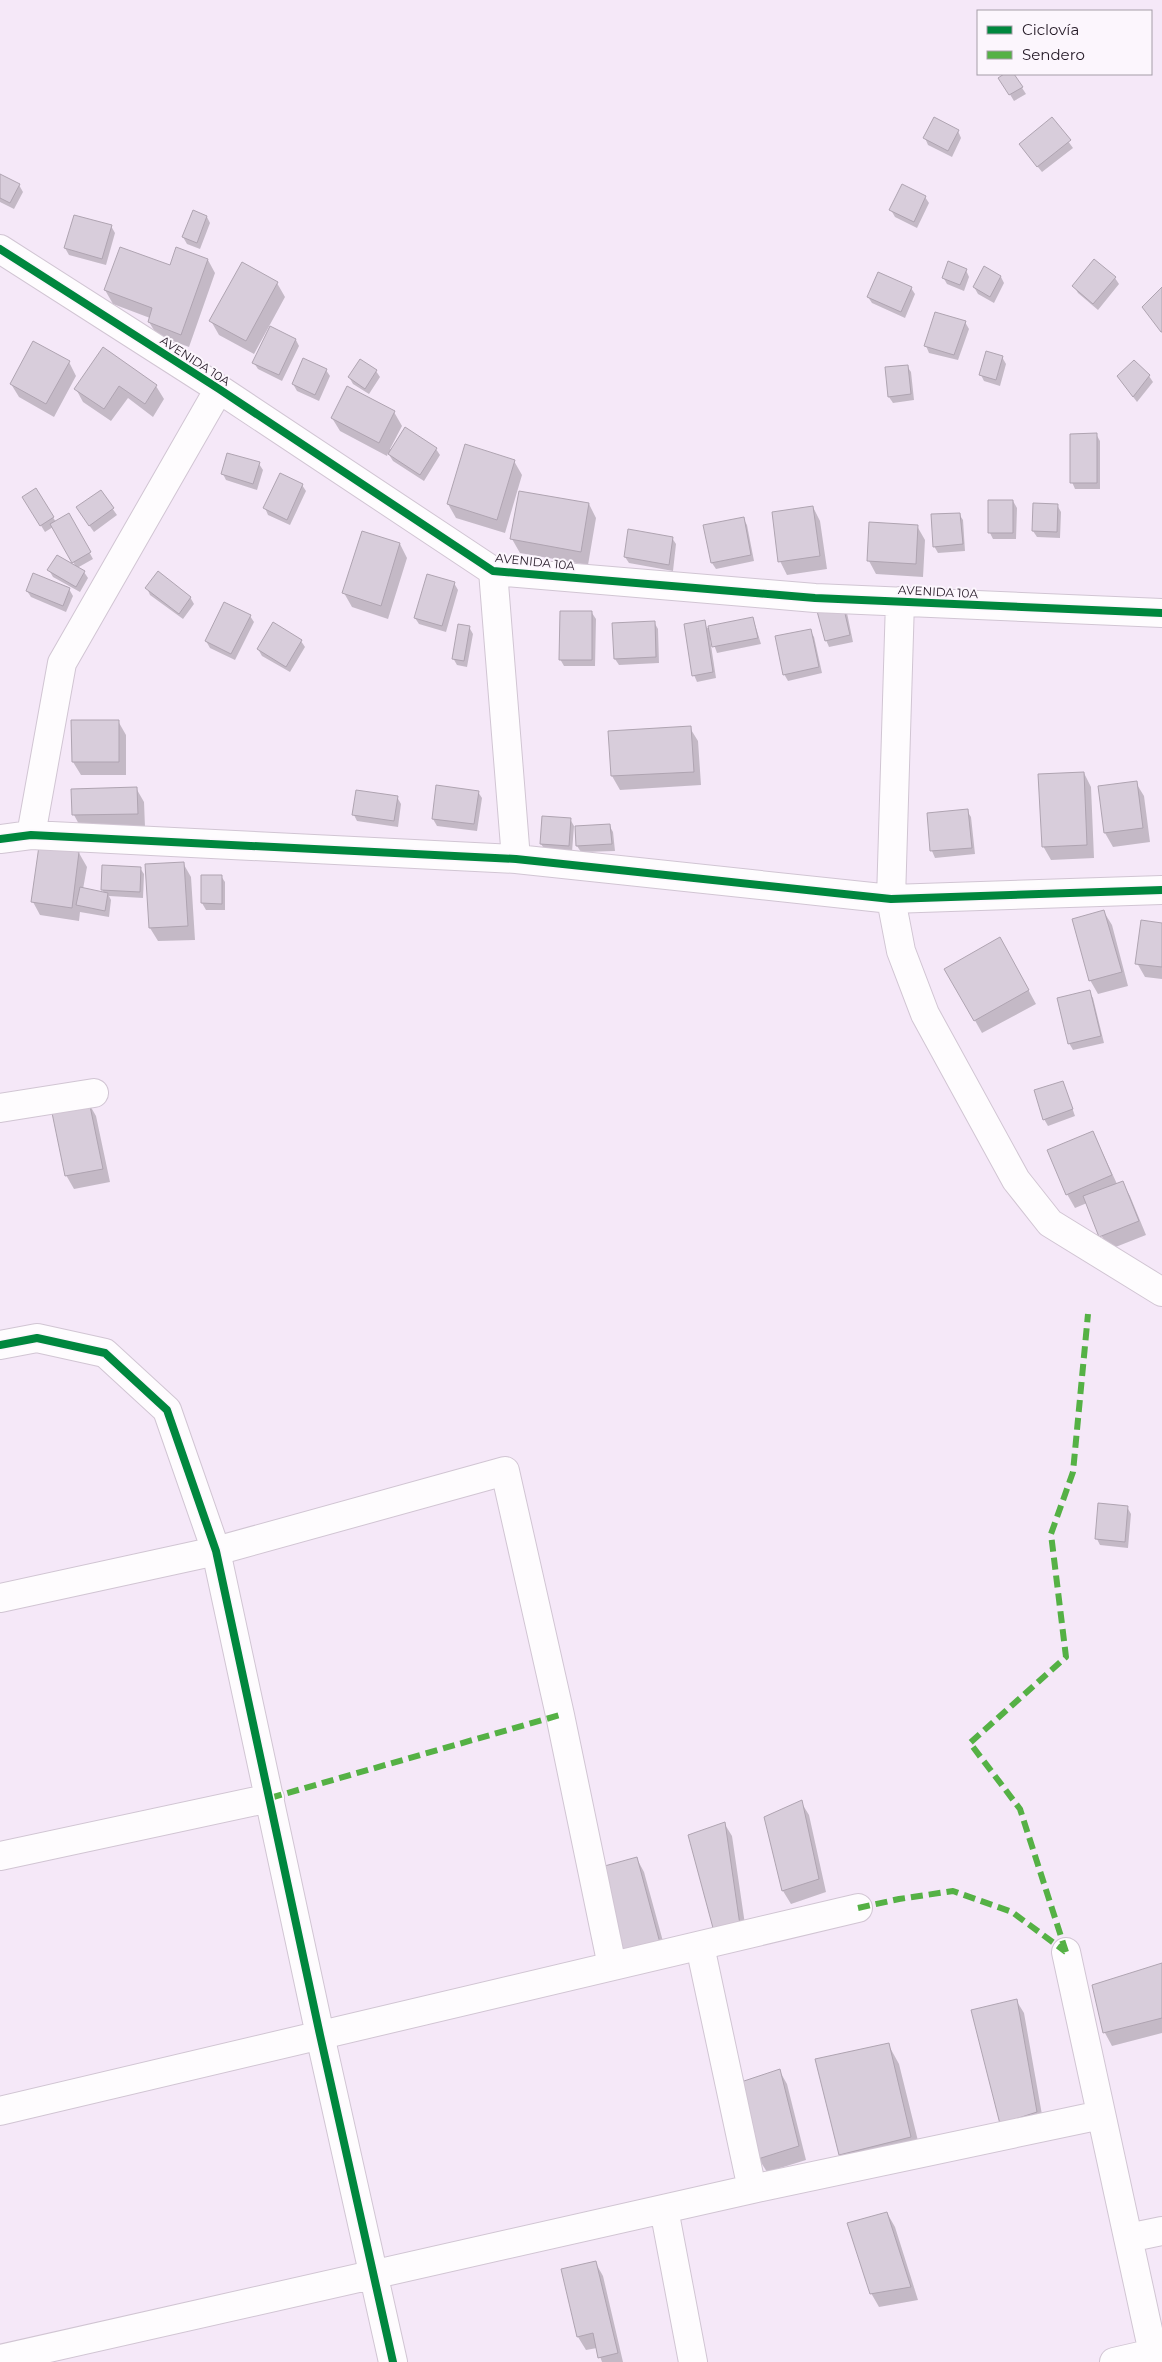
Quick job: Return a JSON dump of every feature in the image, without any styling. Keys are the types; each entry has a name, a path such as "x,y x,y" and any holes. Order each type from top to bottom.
{"street":[{"name":"AVENIDA 10A","path":"0,248 218,389 493,571 815,598 1162,613"},
{"path":"31,835 62,663 218,389"},
{"path":"493,571 516,859"},
{"path":"900,601 890,899 901,951 925,1014 1016,1180 1050,1223 1162,1292"},
{"path":"0,839 31,835 516,859 890,899 1162,890"},
{"path":"0,1108 94,1093"},
{"path":"0,1345 37,1338 105,1353 166,1410 216,1551 320,2035 393,2362"},
{"path":"0,1598 216,1551 505,1471 560,1716 612,1966"},
{"path":"0,1856 270,1798"},
{"path":"0,2111 858,1908"},
{"path":"700,1946 752,2189"},
{"path":"1066,1952 1154,2358 1114,2362"},
{"path":"0,2359 752,2189 1101,2114"},
{"path":"664,2209 694,2362"},
{"path":"1128,2238 1162,2232"}],"building":[{"path":"1002,75 1015,75 1023,87 1009,95 998,78"},
{"path":"934,117 959,130 948,151 923,138"},
{"path":"1052,117 1071,140 1037,167 1019,144"},
{"path":"0,174 20,184 10,203 0,198"},
{"path":"902,184 926,196 914,222 889,210"},
{"path":"193,210 207,216 197,243 182,237"},
{"path":"74,215 112,225 102,259 64,248"},
{"path":"120,247 170,265 176,247 208,259 181,335 148,322 152,308 104,290"},
{"path":"1094,259 1116,277 1093,304 1072,286"},
{"path":"948,261 967,269 960,285 942,278"},
{"path":"242,262 278,282 246,341 209,321"},
{"path":"984,266 1001,276 990,297 973,287"},
{"path":"878,272 912,287 901,312 867,297"},
{"path":"1162,287 1162,332 1161,332 1142,307"},
{"path":"935,312 966,321 954,355 924,346"},
{"path":"270,326 296,339 279,375 252,363"},
{"path":"33,341 70,361 46,404 10,384"},
{"path":"103,347 157,385 145,404 119,386 104,409 74,389"},
{"path":"986,351 1003,356 996,380 979,375"},
{"path":"303,358 327,369 315,395 292,384"},
{"path":"360,359 377,370 365,389 348,377"},
{"path":"1134,360 1150,375 1133,397 1117,376"},
{"path":"908,365 911,394 888,397 885,367"},
{"path":"347,386 395,411 379,443 331,418"},
{"path":"405,427 437,448 420,475 388,454"},
{"path":"1097,433 1097,483 1070,483 1070,434"},
{"path":"465,444 515,460 497,520 447,504"},
{"path":"227,453 260,462 253,484 221,474"},
{"path":"280,473 303,484 287,520 263,508"},
{"path":"36,488 54,517 40,526 22,497"},
{"path":"101,490 114,508 89,526 76,507"},
{"path":"519,491 589,503 581,552 510,539"},
{"path":"988,500 1013,500 1013,533 988,533"},
{"path":"1033,503 1058,504 1057,532 1032,531"},
{"path":"813,506 820,556 778,562 772,512"},
{"path":"69,513 91,552 72,563 50,524"},
{"path":"960,513 963,544 933,547 931,514"},
{"path":"744,517 751,555 711,563 703,525"},
{"path":"869,522 918,525 916,564 867,561"},
{"path":"628,529 673,537 669,565 624,557"},
{"path":"362,531 400,543 381,606 342,593"},
{"path":"57,555 85,571 76,587 47,570"},
{"path":"158,571 191,597 179,614 145,588"},
{"path":"33,573 70,588 63,606 26,591"},
{"path":"427,574 455,582 442,626 414,618"},
{"path":"224,602 251,615 231,654 205,641"},
{"path":"843,605 850,635 825,641 817,611"},
{"path":"560,611 592,611 592,660 559,660"},
{"path":"753,617 758,638 712,647 708,626"},
{"path":"705,620 713,672 692,676 684,624"},
{"path":"655,621 656,657 614,659 612,623"},
{"path":"273,622 302,640 286,667 257,649"},
{"path":"458,624 470,626 464,661 452,659"},
{"path":"811,629 819,667 783,675 775,636"},
{"path":"71,720 119,720 119,762 72,762"},
{"path":"691,726 694,772 611,776 608,731"},
{"path":"1084,772 1087,845 1042,847 1038,774"},
{"path":"1137,781 1143,828 1104,833 1098,786"},
{"path":"436,785 479,791 474,824 432,819"},
{"path":"137,787 138,814 72,815 71,789"},
{"path":"356,790 398,796 394,821 352,815"},
{"path":"968,809 972,848 930,851 927,813"},
{"path":"542,816 571,818 569,846 540,844"},
{"path":"610,824 612,844 576,846 575,826"},
{"path":"39,846 79,852 72,908 31,902"},
{"path":"184,862 188,926 149,928 145,864"},
{"path":"102,865 141,867 140,892 101,890"},
{"path":"201,875 222,875 222,904 201,903"},
{"path":"80,887 108,893 105,911 76,905"},
{"path":"1104,910 1122,972 1089,981 1072,919"},
{"path":"1141,920 1162,923 1162,967 1135,964"},
{"path":"1000,937 1029,990 974,1021 944,969"},
{"path":"1090,990 1101,1036 1068,1044 1057,998"},
{"path":"1063,1081 1073,1109 1043,1120 1034,1090"},
{"path":"89,1101 103,1169 65,1176 51,1108"},
{"path":"1093,1131 1112,1175 1066,1195 1047,1150"},
{"path":"1123,1181 1139,1221 1099,1237 1083,1196"},
{"path":"1098,1503 1128,1506 1125,1542 1095,1539"},
{"path":"802,1800 819,1879 782,1891 764,1817"},
{"path":"725,1822 740,1925 713,1928 688,1835"},
{"path":"637,1857 660,1943 624,1953 601,1867"},
{"path":"1162,1963 1162,2018 1103,2033 1092,1985"},
{"path":"1017,1999 1037,2112 1000,2124 971,2010"},
{"path":"889,2043 911,2137 839,2155 815,2059"},
{"path":"780,2069 799,2146 758,2159 738,2083"},
{"path":"887,2212 911,2287 870,2294 847,2223"},
{"path":"596,2261 618,2353 598,2358 593,2333 577,2337 561,2269"}],"marked path":[{"path":"1066,1952 1020,1809 970,1743 1066,1657 1051,1534 1073,1472 1088,1314"},
{"path":"270,1798 560,1715"},
{"path":"858,1908 899,1899 953,1891 1012,1912 1066,1952"}],"cycle path":[{"path":"0,249 219,389 493,571 815,598 1162,613"},
{"path":"0,839 31,835 516,859 891,899 1162,890"},
{"path":"0,1345 37,1338 105,1353 167,1410 216,1551 320,2035 393,2362"}]}
